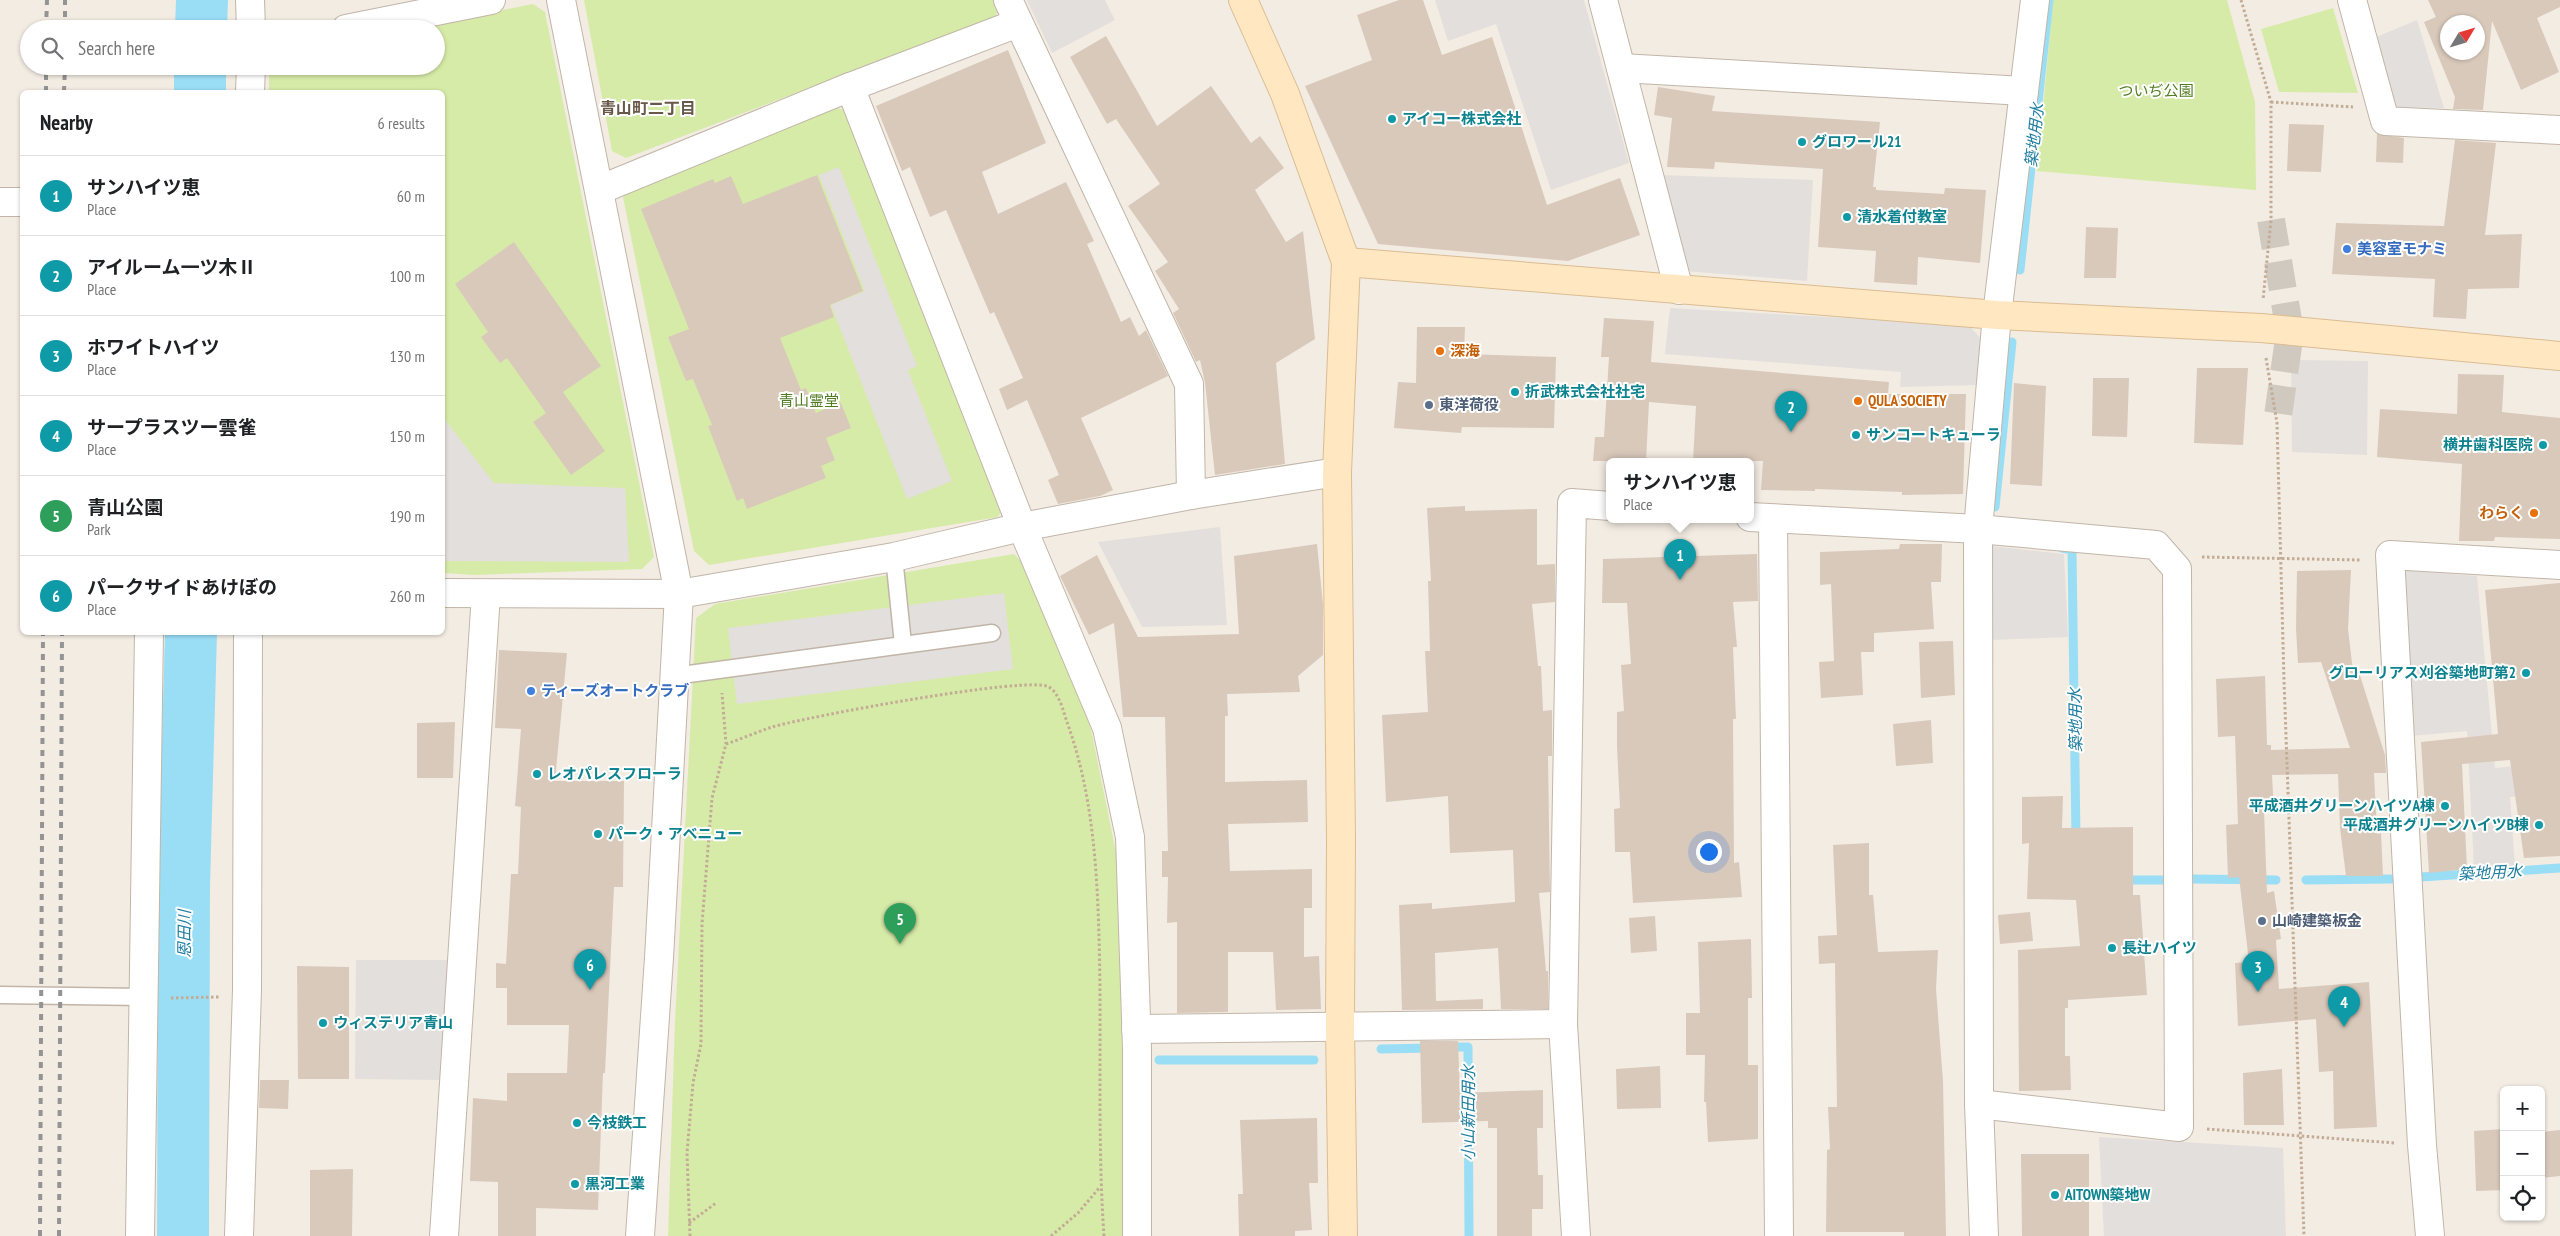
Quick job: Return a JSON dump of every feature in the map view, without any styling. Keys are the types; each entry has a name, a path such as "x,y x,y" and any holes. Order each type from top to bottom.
{"street":[{"path":"250,0 250,20"},
{"path":"391,20 491,0"},
{"path":"561,0 679,594 660,958 640,1236"},
{"path":"1243,0 1285,94 1346,262 1337,472 1342,841 1340,1025 1343,1236"},
{"path":"1603,0 1679,290"},
{"path":"1984,1236 1979,1104 1978,529 1997,314 2035,0"},
{"path":"2352,0 2385,121 2560,130"},
{"path":"599,190 850,87 1013,12 1189,384 1192,495"},
{"path":"1621,68 2024,91"},
{"path":"250,90 251,75"},
{"path":"850,87 1022,527 1107,728 1130,837 1136,1029 1137,1236"},
{"path":"0,202 20,202"},
{"path":"1346,262 1997,314 2261,328 2560,356"},
{"path":"445,593 679,594 894,557 1022,527 1192,495 1337,472"},
{"path":"1576,1236 1563,1024 1572,503 1606,506"},
{"path":"1779,1236 1762,518 1978,529 2156,545 2177,569 2179,1127 1979,1104"},
{"path":"2430,1236 2422,1145 2390,555 2560,565"},
{"path":"444,1236 486,594"},
{"path":"140,1236 142,997 149,635"},
{"path":"239,1236 247,990 248,635"},
{"path":"1136,1029 1340,1025 1563,1024"}],"lane":[{"path":"894,557 903,644"},
{"path":"674,676 992,633"},
{"path":"0,995 142,997"}],"path":[{"path":"2241,0 2271,102 2271,220 2261,328 2277,423 2304,1236"},
{"path":"2271,102 2382,109"},
{"path":"2167,556 2390,561"},
{"path":"690,1236 687,1153 693,1082 701,1044 702,924 712,798 726,744 720,670"},
{"path":"726,744 772,727 960,692 1033,683 1049,687 1057,696 1072,738 1087,800 1097,868 1102,1033 1100,1186 1104,1236"},
{"path":"142,997 212,998"},
{"path":"2179,1127 2422,1145"},
{"path":"1051,1236 1078,1213 1100,1186"},
{"path":"689,1224 716,1202"}],"green space":[{"path":"584,0 997,0 1000,6 995,17 626,158 612,151"},
{"name":"ついぢ公園","path":"2053,0 2227,0 2255,102 2256,190 2037,171"},
{"path":"533,4 545,12 654,557 642,569 474,575 445,573 445,90 269,90 269,75 445,75 445,21"},
{"path":"2333,8 2358,93 2279,92 2261,29"},
{"name":"青山霊堂","path":"832,106 847,111 1004,507 998,517 709,565 694,551 623,197 628,188"},
{"path":"1014,554 1029,569 1091,729 1119,867 1125,1042 1123,1236 668,1236 675,1021 696,618 715,604"}],"shaded area":[{"path":"1027,0 1105,0 1115,20 1052,53"},
{"path":"1435,0 1584,0 1629,163 1551,190 1496,24 1448,41"},
{"path":"2417,20 2444,108 2393,107 2374,38"},
{"path":"839,167 917,366 908,370 952,481 907,499 831,305 865,291 819,175"},
{"path":"1660,175 1813,180 1807,281 1685,271"},
{"path":"1670,308 1969,325 1980,338 1978,385 1900,387 1901,372 1665,354"},
{"path":"2291,360 2368,361 2367,455 2292,452"},
{"path":"445,420 494,483 625,488 629,562 445,561"},
{"path":"1220,527 1227,625 1142,627 1098,542"},
{"path":"1991,546 2064,554 2068,637 1992,640"},
{"path":"2401,570 2477,576 2495,768 2560,761 2560,792 2510,797 2515,866 2474,868 2467,731 2411,736"},
{"path":"1004,593 1013,669 737,704 728,628"},
{"path":"356,960 449,960 443,1080 355,1079"},
{"path":"2099,1137 2283,1148 2286,1236 2104,1236"}],"building":[{"name":"アイコー株式会社","path":"1399,0 1423,0 1442,55 1492,37 1547,205 1620,178 1640,235 1568,261 1378,244 1305,86 1372,60 1357,15"},
{"path":"2428,0 2560,0 2560,7 2537,18 2559,72 2521,90 2492,21 2483,110 2453,109 2455,97 2424,22 2436,17"},
{"path":"1106,36 1157,126 1211,86 1251,143 1260,136 1284,168 1255,190 1286,242 1303,231 1315,339 1276,363 1285,464 1215,475 1205,383 1200,360 1196,362 1173,313 1179,309 1155,271 1168,262 1128,206 1160,184 1116,119 1107,124 1070,57"},
{"path":"1008,50 1046,143 982,172 998,214 1066,182 1094,241 1087,244 1121,322 1130,317 1139,336 1146,330 1168,376 1081,418 1113,490 1100,496 1058,504 1048,480 1059,475 1027,400 1007,410 999,389 1023,378 994,312 990,314 946,210 930,217 910,167 902,171 876,106"},
{"path":"1658,87 1715,96 1712,111 1880,122 1873,187 1876,187 1876,190 1944,194 1945,188 1986,190 1980,263 1918,257 1917,285 1874,282 1876,251 1818,247 1823,169 1715,162 1714,169 1667,167 1672,118 1654,115"},
{"path":"2289,124 2324,125 2321,172 2287,171"},
{"path":"2377,134 2404,138 2403,163 2376,162"},
{"path":"2455,140 2496,143 2485,235 2522,234 2519,288 2468,289 2466,319 2433,317 2435,279 2332,274 2336,223 2444,226"},
{"path":"817,175 863,291 830,305 834,317 780,338 801,390 806,388 816,413 841,403 851,428 826,438 835,460 821,466 826,478 747,509 743,498 737,501 708,426 712,425 693,379 686,381 668,337 689,329 641,209 713,179 715,183 731,176 743,204"},
{"path":"2086,227 2118,228 2116,278 2084,278"},
{"path":"514,242 601,366 563,392 605,451 571,475 533,422 546,413 507,358 500,363 481,337 488,332 455,284"},
{"path":"1604,318 1654,321 1651,362 1889,382 1888,394 1966,394 1963,494 1902,495 1902,492 1815,489 1815,491 1761,490 1763,461 1754,461 1754,458 1693,458 1696,406 1649,402 1646,458 1606,458 1606,461 1593,461 1595,437 1604,437 1609,357 1601,357"},
{"path":"1417,327 1465,327 1464,354 1556,357 1554,428 1462,427 1461,433 1394,428 1398,382 1416,383"},
{"path":"2197,368 2248,368 2243,445 2194,443"},
{"path":"2458,374 2504,375 2502,412 2560,418 2560,539 2495,537 2494,541 2459,541 2462,464 2377,457 2380,409 2457,414"},
{"path":"2093,378 2129,378 2127,437 2092,436"},
{"path":"2014,383 2046,386 2042,486 2010,484"},
{"path":"1465,506 1465,511 1537,509 1537,565 1555,564 1555,602 1532,604 1538,666 1541,666 1543,711 1552,710 1552,756 1548,756 1550,892 1539,893 1546,971 1548,971 1548,1009 1501,1009 1498,948 1435,953 1436,1001 1483,999 1483,1009 1402,1010 1399,905 1432,903 1432,909 1515,902 1513,850 1450,853 1448,796 1386,802 1382,715 1428,712 1425,651 1430,651 1428,581 1431,581 1427,508"},
{"path":"1317,544 1323,604 1323,655 1298,676 1300,692 1227,694 1225,782 1307,780 1308,822 1228,824 1230,871 1312,869 1312,908 1304,908 1304,957 1319,956 1321,1009 1276,1010 1273,952 1228,952 1228,1012 1177,1013 1177,922 1167,923 1168,877 1162,877 1162,851 1168,851 1165,717 1123,717 1114,623 1089,635 1060,576 1097,555 1138,637 1239,634 1234,556"},
{"path":"1900,544 1942,544 1941,582 1931,582 1934,629 1874,633 1874,652 1861,652 1863,695 1821,698 1819,662 1834,661 1831,584 1820,585 1820,552 1899,549"},
{"path":"1757,554 1758,601 1733,602 1737,647 1733,647 1736,719 1733,719 1734,863 1739,862 1742,897 1633,903 1630,852 1615,852 1614,809 1620,808 1617,712 1624,711 1621,665 1631,664 1627,603 1602,603 1603,559"},
{"path":"2351,570 2348,629 2353,671 2358,669 2385,755 2386,773 2374,773 2377,834 2381,833 2383,876 2346,876 2340,828 2338,774 2272,775 2274,811 2264,811 2267,893 2274,891 2281,939 2276,940 2279,989 2369,982 2377,1127 2334,1129 2333,1071 2319,1072 2316,1019 2238,1026 2235,963 2249,962 2239,877 2228,878 2226,825 2238,824 2235,736 2218,737 2216,679 2265,676 2267,745 2271,745 2271,750 2350,748 2321,662 2298,663 2296,629 2297,571"},
{"path":"2560,583 2560,856 2524,858 2510,760 2462,764 2467,869 2429,873 2421,742 2498,734 2485,590"},
{"path":"1953,641 1955,695 1921,698 1919,642"},
{"path":"499,650 567,653 555,781 624,781 623,887 614,887 605,1073 603,1073 598,1210 536,1208 536,1236 498,1236 498,1182 470,1181 473,1098 507,1101 507,1073 567,1073 569,1025 507,1025 507,988 496,988 496,963 506,964 511,874 518,874 521,807 515,806 521,729 495,728"},
{"path":"1931,720 1933,763 1896,766 1893,724"},
{"path":"455,722 453,778 417,778 417,723"},
{"path":"2063,796 2062,828 2133,827 2133,895 2140,895 2147,995 2068,1000 2068,1008 2065,1008 2065,1056 2070,1056 2071,1090 2019,1091 2018,950 2080,946 2076,900 2027,899 2029,843 2022,844 2022,797"},
{"path":"1869,843 1869,895 1873,895 1878,952 1938,950 1936,989 1943,1081 1946,1236 1904,1236 1904,1232 1826,1232 1827,1150 1830,1149 1828,1107 1837,1107 1835,963 1819,964 1818,936 1837,935 1833,845"},
{"path":"2030,912 2033,941 2000,944 1998,915"},
{"path":"1655,916 1657,951 1631,953 1629,918"},
{"path":"1751,939 1752,998 1748,998 1748,1065 1758,1065 1758,1139 1708,1142 1706,1102 1704,1102 1705,1055 1686,1055 1686,1013 1700,1013 1698,942"},
{"name":"ウィステリア青山","path":"297,966 349,967 349,1079 298,1079"},
{"path":"1420,1041 1458,1041 1460,1093 1543,1090 1543,1128 1537,1128 1538,1175 1543,1175 1543,1209 1532,1209 1532,1236 1497,1236 1497,1128 1488,1128 1488,1121 1422,1123"},
{"path":"1660,1066 1661,1108 1617,1109 1616,1069"},
{"path":"2282,1069 2284,1125 2244,1125 2243,1073"},
{"path":"260,1080 289,1080 288,1109 259,1108"},
{"path":"1317,1118 1318,1183 1309,1183 1312,1230 1295,1231 1295,1236 1239,1236 1238,1194 1243,1194 1240,1120"},
{"path":"2500,1129 2500,1190 2476,1191 2474,1131"},
{"path":"2560,1130 2560,1176 2545,1178 2545,1132"},
{"name":"AITOWN築地W","path":"2021,1154 2089,1154 2089,1236 2022,1236"},
{"path":"353,1169 352,1236 310,1236 310,1170"}],"waterway":[{"name":"恩田川","path":"201,20 202,0"},
{"name":"築地用水","path":"2020,270 2049,0"},
{"name":"恩田川","path":"200,75 200,90"},
{"name":"築地用水","path":"1995,507 2012,342"},
{"name":"築地用水","path":"2062,548 2072,550 2076,839"},
{"name":"恩田川","path":"183,1236 184,886 191,635"},
{"name":"築地用水","path":"2421,877 2560,868"},
{"name":"築地用水","path":"2193,879 2276,880"},
{"name":"築地用水","path":"2306,880 2391,879"},
{"name":"築地用水","path":"2122,880 2164,880"},
{"name":"小山新田用水","path":"1447,1047 1468,1047 1469,1236"},
{"name":"小山新田用水","path":"1381,1049 1432,1048"},
{"name":"小山新田用水","path":"1159,1060 1314,1060"}],"tunnel":[{"path":"2271,220 2290,332 2277,423"}],"railway":[{"path":"46,20 47,0"},
{"path":"65,0 65,20"},
{"path":"46,75 46,90"},
{"path":"64,90 65,75"},
{"path":"40,1236 43,635"},
{"path":"59,1236 62,635"}],"place":[{"name":"アイコー株式会社","path":"1392,119"},
{"name":"グロワール21","path":"1802,142"},
{"name":"清水着付教室","path":"1847,217"},
{"name":"美容室モナミ","path":"2347,249"},
{"name":"深海","path":"1440,351"},
{"name":"折武株式会社社宅","path":"1515,392"},
{"name":"QULA SOCIETY","path":"1858,401"},
{"name":"東洋荷役","path":"1429,405"},
{"name":"アイルーム一ツ木Ⅱ","path":"1791,432"},
{"name":"サンコートキューラ","path":"1856,435"},
{"name":"横井歯科医院","path":"2543,445"},
{"name":"わらく","path":"2534,513"},
{"name":"サンハイツ恵","path":"1680,580"},
{"name":"グローリアス刈谷築地町第2","path":"2526,673"},
{"name":"ティーズオートクラブ","path":"531,691"},
{"name":"レオパレスフローラ","path":"537,774"},
{"name":"平成酒井グリーンハイツA棟","path":"2445,806"},
{"name":"平成酒井グリーンハイツB棟","path":"2539,825"},
{"name":"パーク・アベニュー","path":"598,834"},
{"name":"山崎建築板金","path":"2262,921"},
{"name":"青山公園","path":"900,944"},
{"name":"長辻ハイツ","path":"2112,948"},
{"name":"パークサイドあけぼの","path":"590,990"},
{"name":"ホワイトハイツ","path":"2258,992"},
{"name":"ウィステリア青山","path":"323,1023"},
{"name":"サープラスツー雲雀","path":"2344,1027"},
{"name":"今枝鉄工","path":"577,1123"},
{"name":"黒河工業","path":"575,1184"},
{"name":"AITOWN築地W","path":"2055,1195"}],"district":[{"name":"青山町二丁目","path":"648,108"}]}
